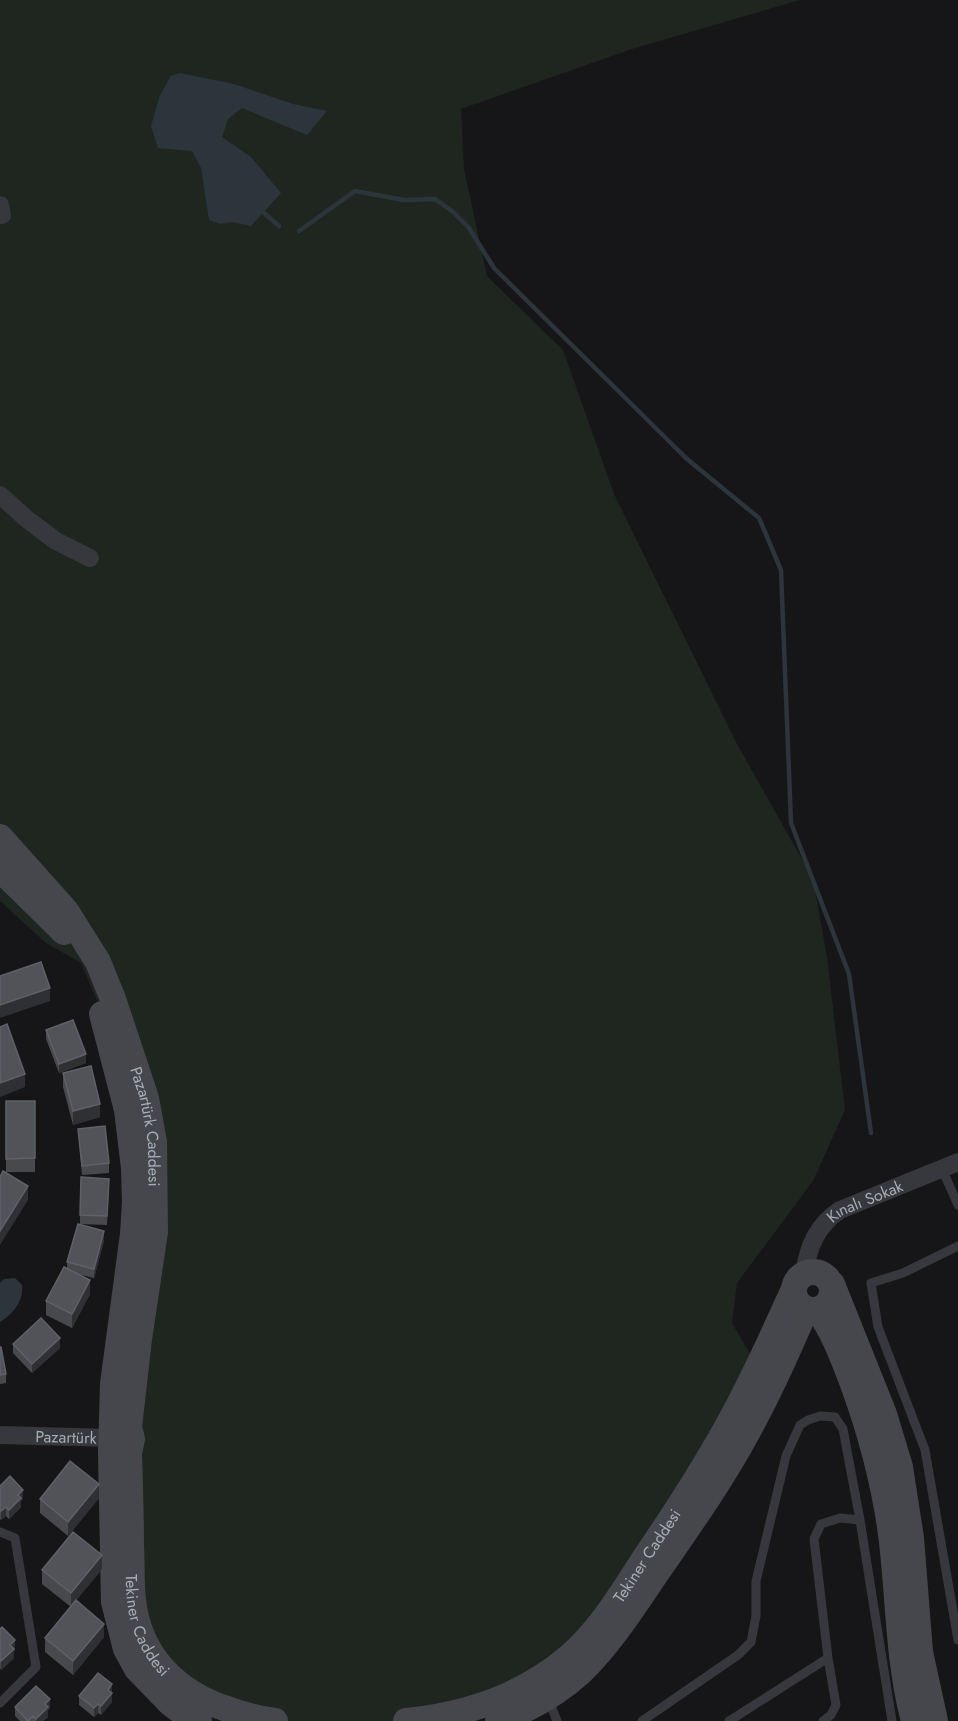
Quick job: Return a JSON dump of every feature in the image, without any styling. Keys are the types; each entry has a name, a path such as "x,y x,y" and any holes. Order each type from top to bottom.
{"street":[{"path":"0,205 2,215 0,215"},
{"path":"0,495 56,541 90,558"},
{"name":"Pazartürk Caddesi","path":"0,837 66,911 98,962 113,999 146,1098 154,1142 155,1232 129,1427 121,1446"},
{"name":"Pazartürk Caddesi","path":"0,869 64,931 70,948 81,963 103,1016 127,1110 133,1156 135,1202 113,1384 121,1446"},
{"name":"Kınalı Sokak","path":"806,1295 806,1260 816,1234 830,1217 840,1210 950,1165"},
{"name":"Tekiner Caddesi","path":"806,1295 829,1303 833,1291 832,1284 881,1405 900,1467 912,1548 920,1652 935,1721"},
{"path":"806,1295 829,1326 839,1348 868,1425 879,1464 891,1531 902,1658 914,1721"},
{"name":"Tekiner Caddesi","path":"498,1721 533,1706 579,1674 598,1654 630,1612 732,1460 748,1432 787,1352 806,1295"},
{"name":"Tekiner Caddesi","path":"406,1721 463,1712 514,1693 554,1668 584,1642 630,1580 715,1448 764,1355 806,1295"},
{"path":"787,1352 800,1340 811,1337 822,1339 839,1348"},
{"name":"Pazartürk","path":"0,1435 121,1446"},
{"name":"Tekiner Caddesi","path":"121,1446 114,1602 126,1649 137,1669 153,1688 186,1715 199,1721"},
{"name":"Tekiner Caddesi","path":"121,1446 133,1602 148,1648 170,1678 184,1690 202,1700 243,1714 274,1721"}],"lane":[{"path":"950,1165 958,1205"},
{"path":"958,1246 903,1273 871,1283 878,1327 925,1450 958,1640"},
{"path":"642,1721 738,1655 751,1642 756,1616 756,1581 786,1456 800,1425 819,1416 835,1417 843,1429 892,1721"},
{"path":"824,1721 831,1715 836,1704 828,1658 814,1539 820,1524 840,1518 860,1520"},
{"path":"0,1532 15,1538 36,1667 0,1703"},
{"path":"729,1721 828,1658"},
{"path":"548,1697 557,1721"}],"shaded area":[{"path":"0,0 800,0 632,49 461,109 464,169 487,276 563,350 614,494 736,742 813,879 827,957 845,1110 813,1181 737,1283 732,1323 764,1378 599,1644 461,1721 251,1721 218,1714 149,1643 138,1548 133,1085 81,963 46,943 0,901"},
{"path":"180,73 234,84 293,104 327,111 307,135 242,108 228,119 222,137 251,157 281,193 251,226 232,222 220,224 209,220 201,168 192,151 158,148 151,126 160,95 171,76"},
{"path":"15,1278 22,1285 19,1302 13,1311 0,1322 0,1283 4,1279"}],"building":[{"path":"41,962 50,988 0,1005 0,976"},
{"path":"73,1020 86,1054 59,1064 46,1030"},
{"path":"7,1024 25,1074 0,1083 0,1027"},
{"path":"91,1066 100,1104 73,1111 63,1073"},
{"path":"6,1101 35,1101 35,1158 6,1159"},
{"path":"105,1126 109,1163 82,1166 78,1129"},
{"path":"3,1171 28,1186 0,1231 0,1177"},
{"path":"81,1177 109,1179 107,1216 80,1215"},
{"path":"78,1224 104,1231 94,1269 67,1262"},
{"path":"64,1267 90,1280 72,1314 46,1301"},
{"path":"41,1318 60,1338 32,1364 13,1344"},
{"path":"0,1347 6,1374 0,1375"},
{"path":"70,1461 99,1484 68,1522 40,1499"},
{"path":"10,1476 23,1490 18,1495 21,1498 9,1510 6,1507 1,1511 0,1486"},
{"path":"73,1532 102,1555 71,1593 42,1570"},
{"path":"76,1600 104,1624 73,1661 45,1638"},
{"path":"2,1627 15,1640 10,1645 14,1649 1,1661 0,1629"},
{"path":"98,1673 112,1684 108,1690 112,1693 101,1706 98,1704 94,1708 79,1696"},
{"path":"36,1686 50,1699 45,1704 48,1707 36,1719 33,1716 28,1721 15,1707"}],"waterway":[{"path":"299,231 355,191 404,200 435,199 452,211 469,228 494,268 687,459 759,518 781,570 791,823 849,974 871,1133"},
{"path":"263,212 279,226"}]}
